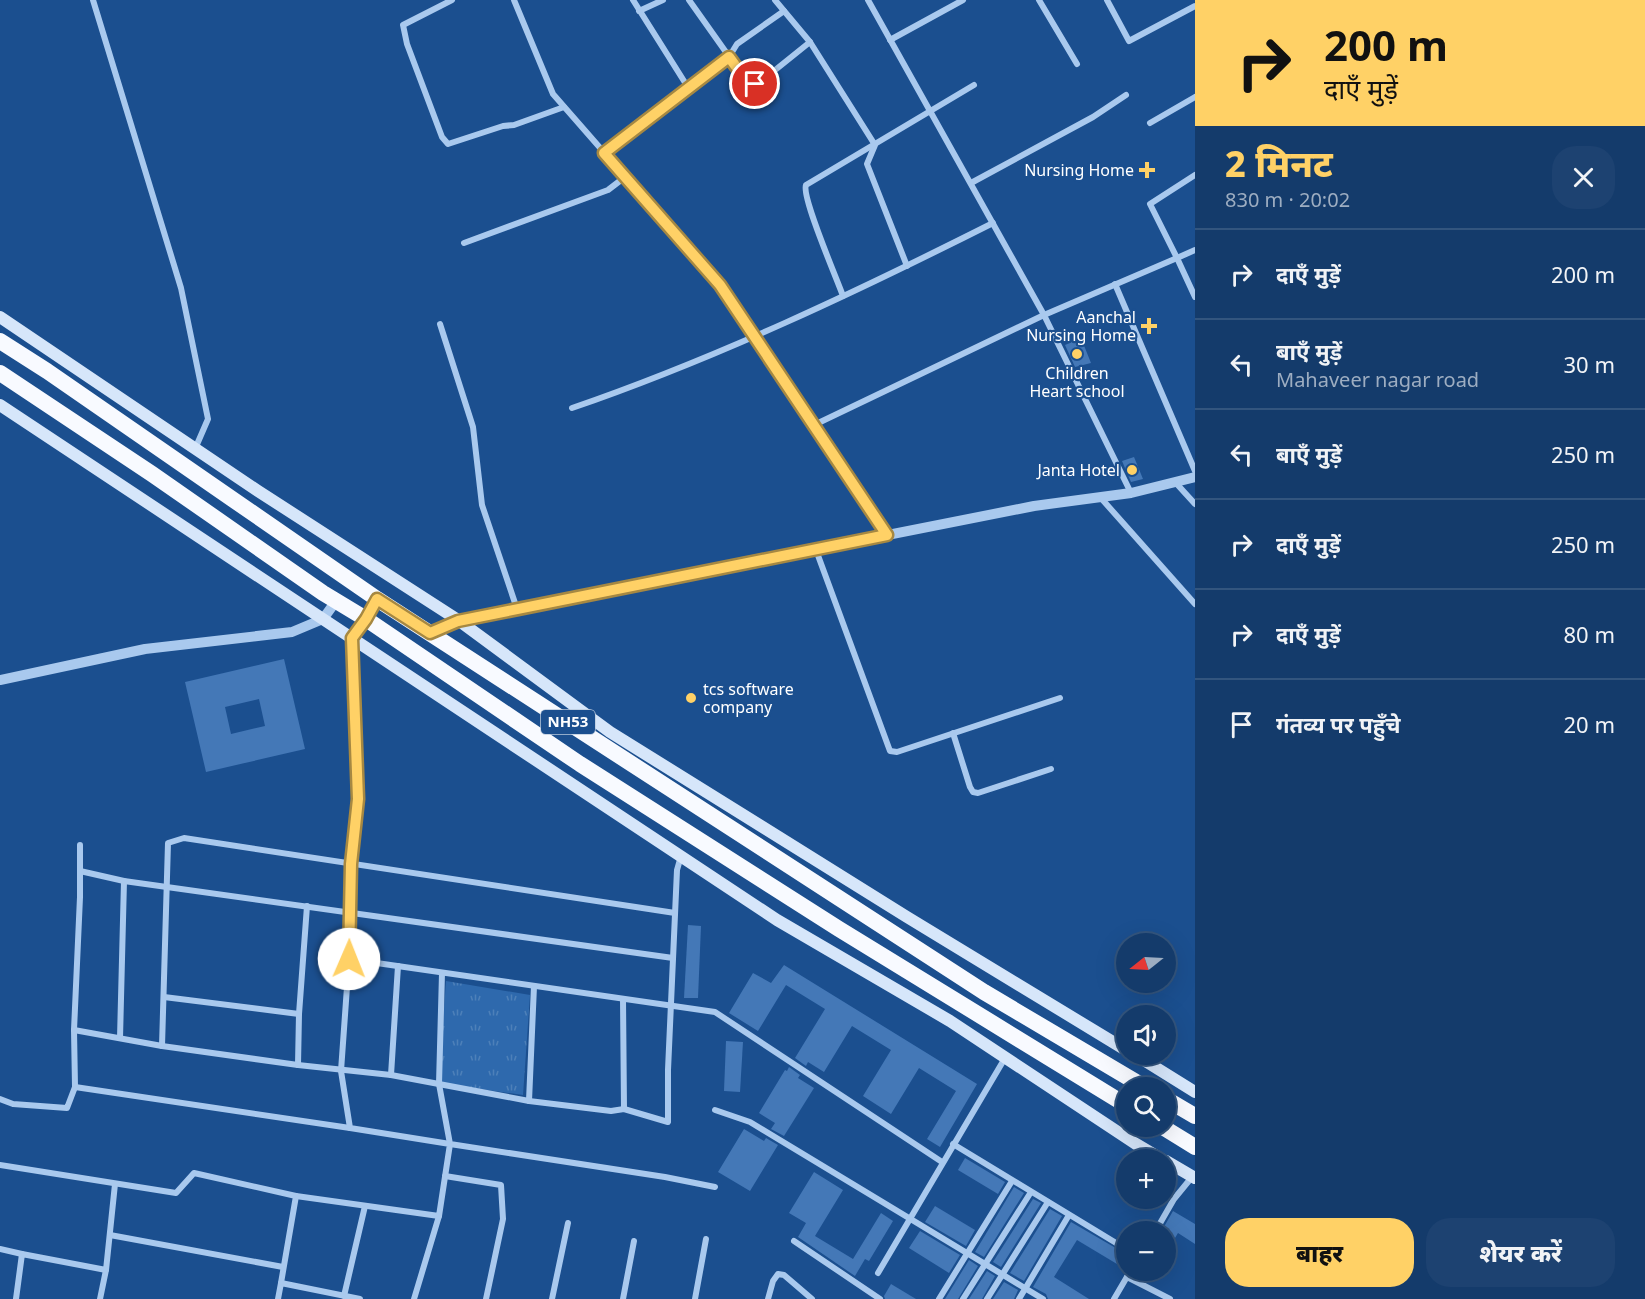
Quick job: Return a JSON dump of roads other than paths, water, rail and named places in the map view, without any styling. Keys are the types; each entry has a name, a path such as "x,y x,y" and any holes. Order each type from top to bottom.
{"highway":[{"name":"NH53","path":"0,341 377,599 984,992 1127,1077"},
{"name":"NH53","path":"0,374 152,474 336,601 590,771 839,929 1116,1099"},
{"path":"1176,1105 1195,1116"},
{"path":"1176,1135 1195,1147"}],"main road":[{"path":"0,317 195,449 458,621 610,732 1116,1044"},
{"path":"0,405 777,920 950,1022 1147,1149"},
{"path":"1152,1065 1195,1092"},
{"path":"1176,1167 1194,1177"}],"street":[{"path":"93,0 181,288 208,418 195,449"},
{"path":"452,0 403,25 407,44 438,127 448,144 503,126 514,125 564,107"},
{"path":"513,0 554,94 720,285 887,535"},
{"path":"633,0 688,88"},
{"path":"639,11 663,0"},
{"path":"688,0 745,79 755,84 810,42"},
{"path":"775,0 810,42 875,145"},
{"path":"868,0 1044,315 1131,493"},
{"path":"890,40 963,0"},
{"path":"1039,0 1077,64"},
{"path":"1107,0 1129,41 1195,6"},
{"path":"604,153 729,57 737,44 784,11"},
{"path":"843,296 809,206 804,189 806,185 974,84"},
{"path":"970,183 1093,117 1126,96"},
{"path":"1150,123 1195,97"},
{"path":"875,145 867,164 907,266"},
{"path":"1195,175 1150,204 1195,297"},
{"path":"464,243 608,190 625,177"},
{"path":"572,408 624,390 755,337 993,224"},
{"path":"814,425 1044,315 1195,250"},
{"path":"1115,284 1195,471"},
{"path":"440,324 473,428 482,504 517,609"},
{"path":"430,633 458,621 1034,506 1131,493 1195,477"},
{"path":"1175,482 1195,504"},
{"path":"1100,497 1195,604"},
{"path":"816,550 890,751 897,752 1060,698"},
{"path":"350,1128 341,1071 349,959 351,864 358,799 352,638 377,599"},
{"path":"0,680 146,649 292,632 323,619 336,601"},
{"path":"953,733 973,792 978,793 1052,769"},
{"path":"162,1046 168,843 184,838 675,913"},
{"path":"0,1099 13,1104 67,1108 75,1087 74,1030 80,845"},
{"path":"74,1030 162,1046 341,1071 391,1075 529,1101 611,1111 624,1109 668,1122 677,870 681,856"},
{"path":"80,871 124,881 673,958"},
{"path":"120,1038 124,881"},
{"path":"298,1065 299,1014 307,906"},
{"path":"349,959 715,1012 942,1162"},
{"path":"391,1075 398,966"},
{"path":"414,1299 439,1216 450,1144 438,1084 442,973"},
{"path":"529,1101 534,986"},
{"path":"164,996 299,1014"},
{"path":"624,999 624,1109"},
{"path":"878,1273 1005,1058"},
{"path":"75,1087 665,1177 715,1187"},
{"path":"715,1110 750,1122 1043,1299"},
{"path":"953,1144 1116,1243"},
{"path":"0,1165 176,1193 194,1173 296,1196 439,1216"},
{"path":"445,1176 501,1185 503,1219 486,1299"},
{"path":"1161,1221 1174,1199 1194,1177"},
{"path":"939,1299 1012,1181"},
{"path":"100,1299 106,1270 115,1184"},
{"path":"963,1299 1031,1192"},
{"path":"278,1299 296,1196"},
{"path":"987,1299 1048,1202"},
{"path":"344,1296 365,1206"},
{"path":"1020,1299 1069,1215"},
{"path":"552,1299 568,1223"},
{"path":"110,1235 284,1267"},
{"path":"694,1299 706,1239"},
{"path":"623,1299 634,1241"},
{"path":"794,1241 879,1299"},
{"path":"0,1249 106,1270"},
{"path":"16,1299 22,1254"},
{"path":"768,1299 773,1281 778,1275 784,1275 812,1299"},
{"path":"1114,1299 1125,1281"},
{"path":"1140,1281 1170,1299"},
{"path":"281,1283 360,1299"}],"place":[{"name":"Nursing Home","path":"1147,170"},
{"name":"Aanchal Nursing Home","path":"1149,326"},
{"name":"Children Heart school","path":"1077,354"},
{"name":"Janta Hotel","path":"1132,470"},
{"name":"tcs software company","path":"691,698"}]}
